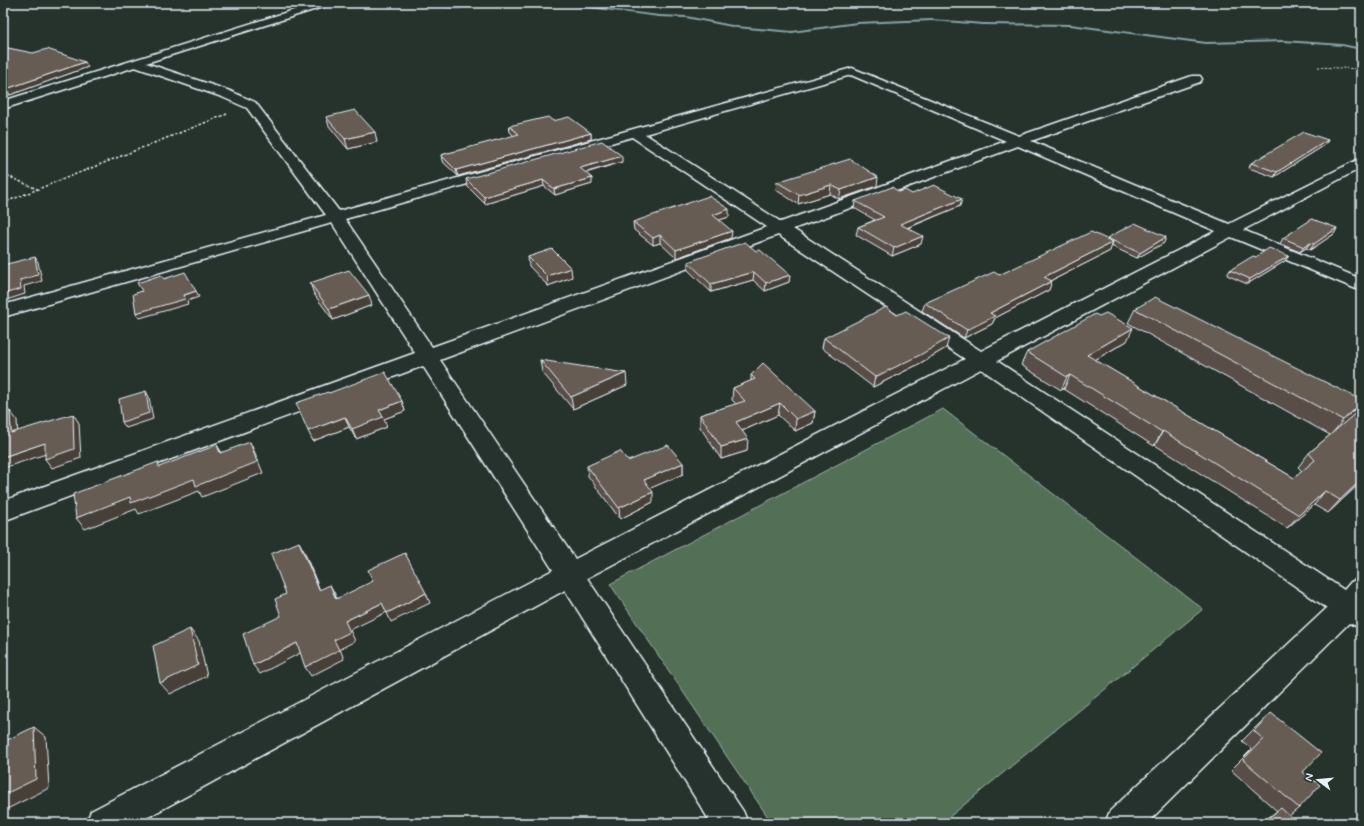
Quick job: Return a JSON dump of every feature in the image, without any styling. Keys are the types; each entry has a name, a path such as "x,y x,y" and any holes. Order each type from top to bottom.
{"street":[{"path":"3,105 326,3"},
{"path":"134,63 226,94 251,105 335,216 570,574 731,823"},
{"path":"3,311 852,70 1361,286"},
{"path":"3,511 778,228 1196,79"},
{"path":"633,132 1356,604 1122,823"},
{"path":"103,823 570,574 1361,162"}],"path":[{"path":"1318,67 1361,69"},
{"path":"3,203 251,105"},
{"path":"3,174 37,190"}],"green space":[{"path":"943,409 1203,609 942,823 772,823 610,584"}],"building":[{"path":"3,47 33,53 47,49 85,62 3,89"},
{"path":"355,110 375,132 345,139 326,117"},
{"path":"548,117 553,121 569,117 591,133 456,170 441,155 519,134 509,126"},
{"path":"1304,132 1328,140 1277,172 1251,163"},
{"path":"602,141 622,156 580,168 592,178 554,189 543,180 484,197 466,179"},
{"path":"850,159 878,177 841,190 831,185 799,195 777,182"},
{"path":"934,185 962,199 900,224 923,236 894,248 858,227 884,217 855,201 892,187 899,192 905,190 912,194"},
{"path":"709,196 729,209 713,215 732,231 676,250 660,235 653,238 633,222"},
{"path":"1312,219 1337,228 1314,244 1310,243 1304,247 1283,238"},
{"path":"1135,223 1166,237 1140,253 1107,238"},
{"path":"1091,232 1113,242 1044,277 1052,281 990,313 995,316 967,330 925,303 994,272 999,275"},
{"path":"745,242 756,251 760,250 790,275 766,283 754,272 711,284 688,262"},
{"path":"1269,248 1289,256 1250,279 1230,270 1253,256 1256,257"},
{"path":"552,249 571,268 547,276 528,257"},
{"path":"35,257 38,275 20,280 21,289 3,294 3,265"},
{"path":"349,270 369,295 329,309 310,283"},
{"path":"185,272 196,291 184,295 185,299 136,313 133,294 142,291 137,283 161,275 164,279"},
{"path":"1155,297 1361,400 1361,404 1343,420 1135,309"},
{"path":"886,307 897,315 906,311 949,338 920,355 875,377 824,338"},
{"path":"1106,313 1133,328 1087,355 1294,478 1315,460 1309,453 1358,411 1361,413 1361,434 1358,436 1361,438 1361,480 1340,500 1325,491 1299,515 1070,375 1067,377 1027,352 1095,314 1099,316"},
{"path":"540,360 626,373 571,397"},
{"path":"763,363 815,411 796,419 780,403 736,422 748,439 721,447 700,415 745,401 733,388 755,379 751,375"},
{"path":"385,372 402,401 379,410 383,417 352,429 345,417 308,431 296,403 328,392 329,393"},
{"path":"146,391 149,413 122,422 119,399"},
{"path":"10,411 11,433 73,414 74,449 45,459 45,443 3,457 3,413"},
{"path":"250,442 257,462 196,486 194,479 131,503 130,497 76,518 73,494 158,462 159,467 217,445 220,453"},
{"path":"668,445 683,463 644,480 653,492 619,508 587,466 620,451 628,461"},
{"path":"299,542 319,590 330,585 336,599 373,581 368,570 405,553 426,593 387,613 382,603 345,621 350,632 334,640 339,650 305,667 297,643 253,665 243,634 281,616 275,599 286,594 271,554"},
{"path":"190,629 198,665 160,683 153,646"},
{"path":"1271,713 1321,753 1303,772 1320,785 1299,808 1243,760 1263,739 1254,731"},
{"path":"34,727 36,779 3,795 3,742"},
{"path":"1281,808 1297,823 1262,823"}],"waterway":[{"path":"420,3 456,8 511,3"},
{"path":"553,3 659,16 686,17 737,27 792,32 857,23 932,20 983,24 1070,25 1206,43 1284,41 1342,45 1361,49"}]}
